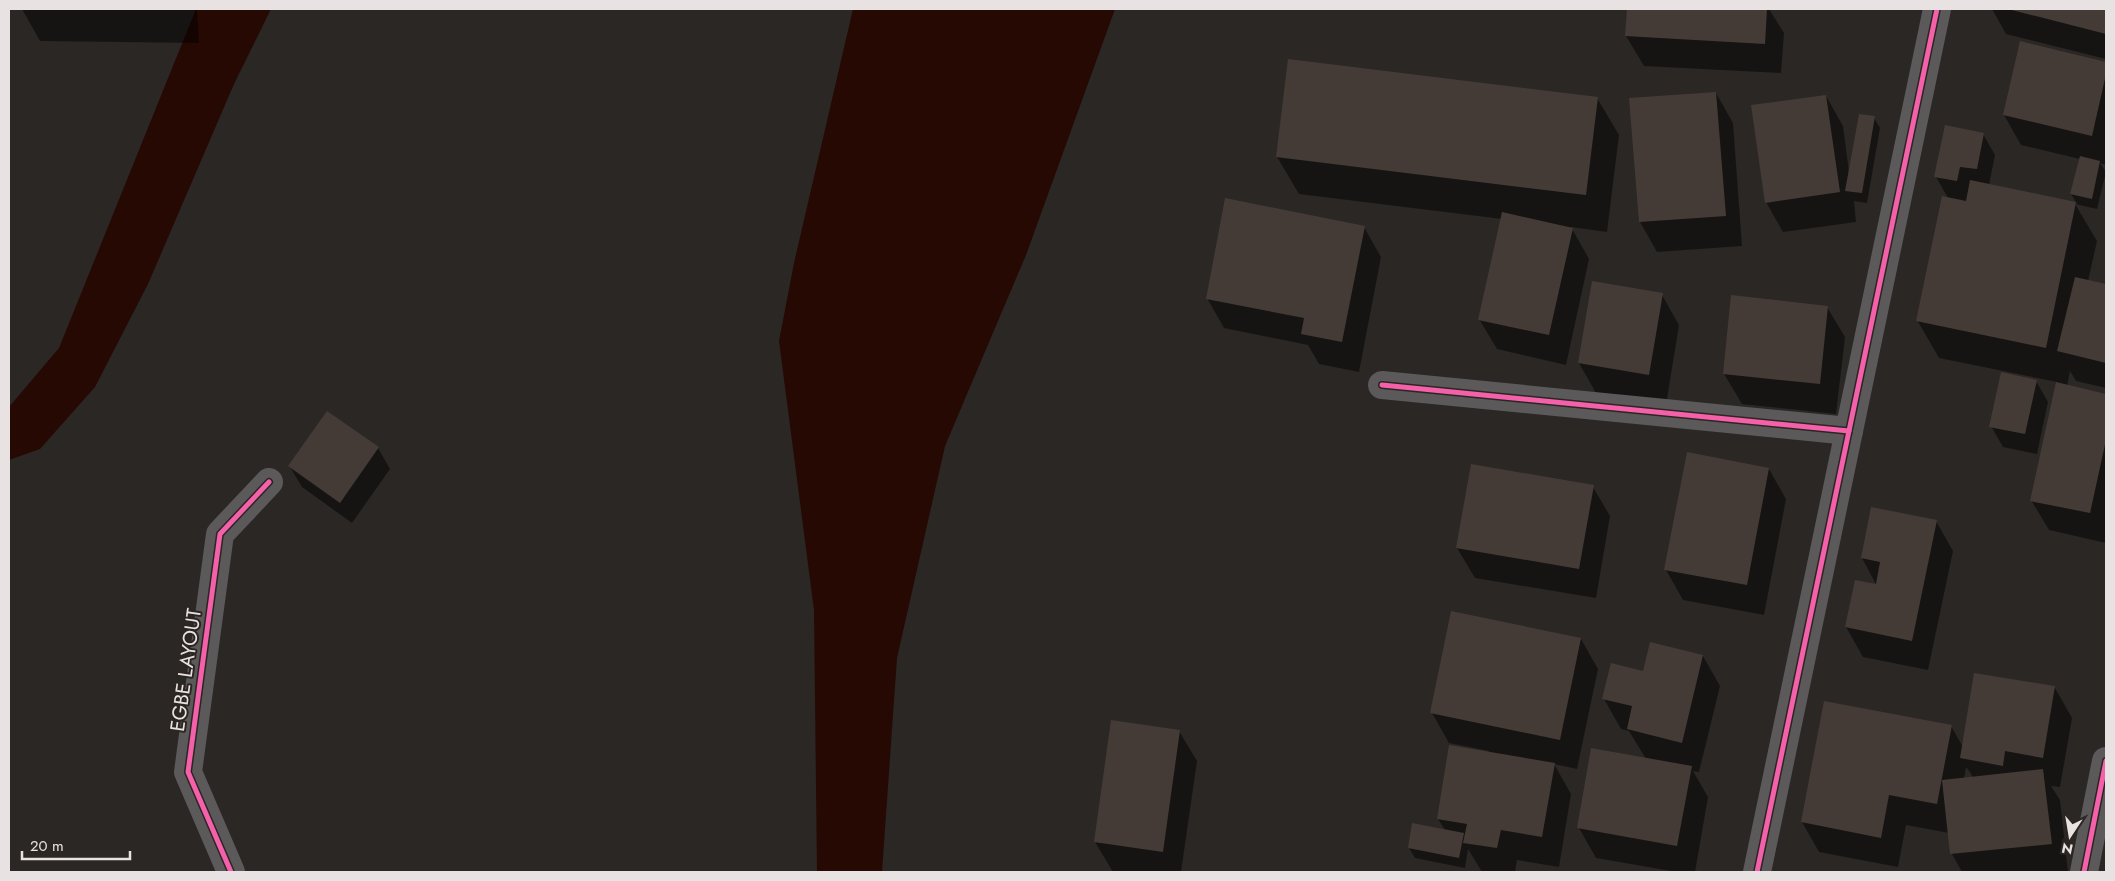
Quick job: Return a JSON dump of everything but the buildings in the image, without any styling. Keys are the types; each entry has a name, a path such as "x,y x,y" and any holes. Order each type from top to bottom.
{"street":[{"path":"1757,872 1937,9"},
{"path":"1382,385 1849,431"},
{"name":"EGBE LAYOUT","path":"231,872 188,772 220,534 269,482"},
{"path":"2084,872 2106,761"}],"shaded area":[{"path":"196,9 271,9 234,84 148,284 95,387 40,449 9,460 9,407 59,348"},
{"path":"853,9 1115,9 1026,255 945,446 897,658 882,872 817,872 814,610 779,341 794,263"}],"cycle path":[{"path":"1757,872 1937,9"},
{"path":"1382,385 1849,431"},
{"path":"231,872 188,772 220,534 269,482"},
{"path":"2084,872 2106,761"}]}
